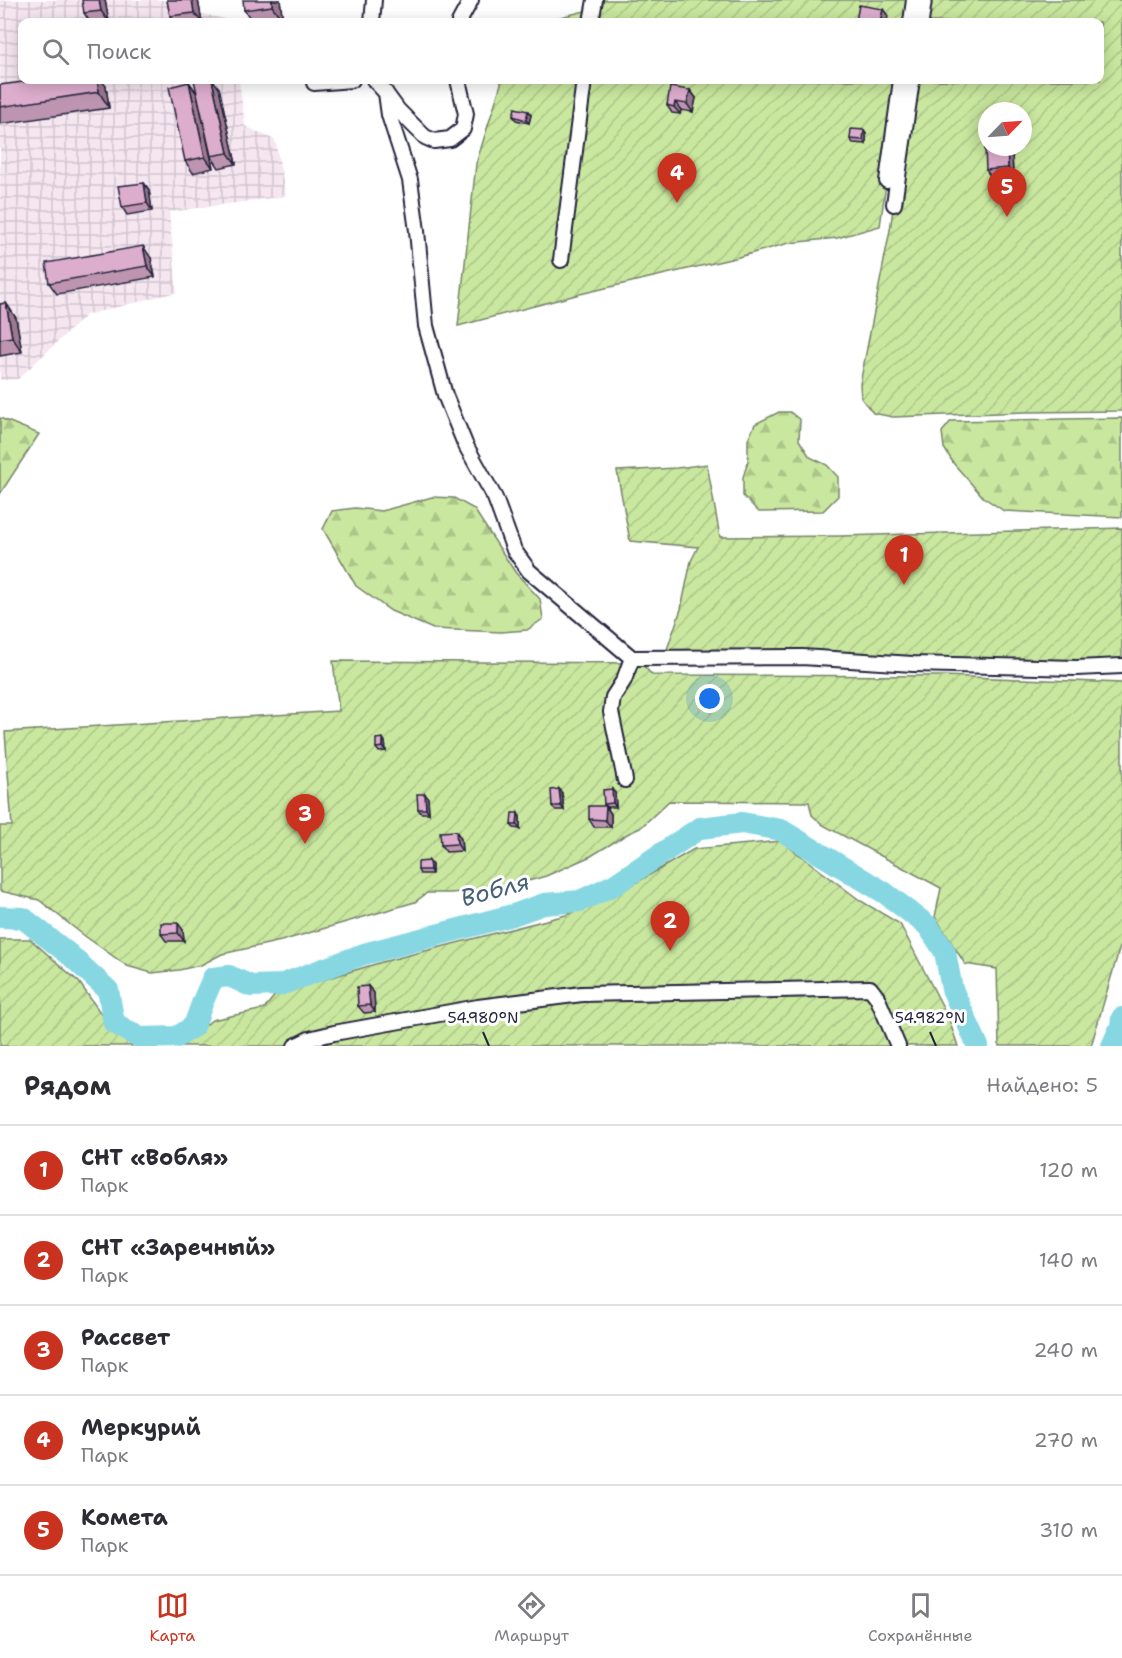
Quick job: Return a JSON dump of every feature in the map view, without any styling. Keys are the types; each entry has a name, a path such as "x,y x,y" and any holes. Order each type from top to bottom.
{"street":[{"path":"372,18 374,0"},
{"path":"461,18 471,0"},
{"path":"592,18 595,0"},
{"path":"912,18 914,0"},
{"path":"922,18 924,0"},
{"path":"378,84 398,110 424,137 434,141 450,139 463,129 466,114 459,84"},
{"path":"561,260 583,84"},
{"path":"887,181 900,84"},
{"path":"894,204 911,84"},
{"path":"386,93 389,115 410,180 426,326 444,395 465,444 495,498 514,549 529,571 632,658 802,657 913,664 1076,668 1122,666"},
{"path":"625,780 611,712 613,698 624,680 632,658"},
{"path":"295,1046 334,1032 478,1007 582,994 870,988 877,997 898,1046"}],"shaded area":[{"path":"0,0 198,0 200,13 220,18 18,18 18,84 240,84 245,126 275,140 286,196 169,212 177,292 86,315 18,379 0,380"}],"green space":[{"path":"588,0 914,0 912,18 557,18 585,11"},
{"path":"924,0 1122,0 1122,411 893,417 873,413 861,398 860,384 890,230 911,84 1104,84 1104,18 922,18"},
{"path":"501,84 900,84 880,226 837,238 789,243 458,326 476,164"},
{"path":"779,412 790,412 800,420 799,440 810,457 827,465 838,477 838,496 823,511 759,512 743,496 743,477 748,462 748,440 755,424"},
{"path":"0,418 39,434 0,494"},
{"path":"1122,418 1122,517 1004,511 983,497 954,464 944,448 942,432 951,421"},
{"path":"707,464 720,537 1122,528 1122,666 664,658 681,609 691,561 698,547 630,541 617,471"},
{"path":"432,497 454,498 474,509 515,572 540,599 543,619 527,630 501,632 433,629 391,611 356,586 323,529 332,511 355,508 382,511"},
{"path":"333,661 641,663 652,675 944,676 1122,683 1122,940 1091,1046 999,1046 997,969 965,964 935,917 941,888 823,825 812,815 809,802 669,801 640,828 591,856 546,876 500,889 427,893 415,902 281,941 222,954 201,965 152,973 127,966 39,900 0,891 0,826 12,826 5,732 339,711"},
{"path":"781,841 861,901 900,924 948,1017 958,1046 0,1046 0,939 30,939 79,982 115,1034 140,1044 189,1039 212,1020 264,1009 276,994 382,962 566,915 615,895 694,849"}],"building":[{"path":"82,0 99,0 101,11 84,13"},
{"path":"167,0 192,0 194,13 170,16"},
{"path":"243,0 272,0 272,6 244,10"},
{"path":"859,5 883,9 881,18 857,18"},
{"path":"18,83 98,84 99,92 0,107 0,85"},
{"path":"189,84 205,157 185,161 169,87"},
{"path":"195,84 213,84 228,153 211,156"},
{"path":"670,87 690,90 687,104 675,102 674,107 667,105"},
{"path":"515,108 528,111 526,120 513,116"},
{"path":"851,129 864,130 863,140 850,139"},
{"path":"985,156 1007,156 1008,168 986,170"},
{"path":"144,183 147,203 122,207 118,186"},
{"path":"143,246 147,266 49,283 46,263"},
{"path":"6,303 12,337 0,339 0,304"},
{"path":"383,738 383,747 376,748 376,739"},
{"path":"559,789 561,806 552,806 551,790"},
{"path":"612,789 613,803 604,804 603,790"},
{"path":"417,794 425,794 426,809 418,809"},
{"path":"589,806 606,806 605,820 589,819"},
{"path":"512,813 518,813 517,825 511,825"},
{"path":"456,831 457,844 441,845 440,832"},
{"path":"429,861 430,870 418,870 418,862"},
{"path":"161,923 178,923 178,933 161,934"},
{"path":"368,986 370,1005 358,1006 357,987"}],"waterway":[{"name":"Вобля","path":"0,917 23,918 70,955 108,990 114,1023 140,1038 177,1037 194,1026 213,978 229,976 251,986 280,985 364,954 513,915 544,904 580,901 614,885 700,828 742,823 781,830 885,893 928,926 945,952 952,989 978,1046"},
{"name":"Вобля","path":"1112,1046 1122,1018"}],"place":[{"name":"Меркурий","path":"677,203"},
{"name":"Комета","path":"1007,217"},
{"name":"СНТ «Вобля»","path":"904,585"},
{"name":"Рассвет","path":"305,844"},
{"name":"СНТ «Заречный»","path":"670,951"}]}
